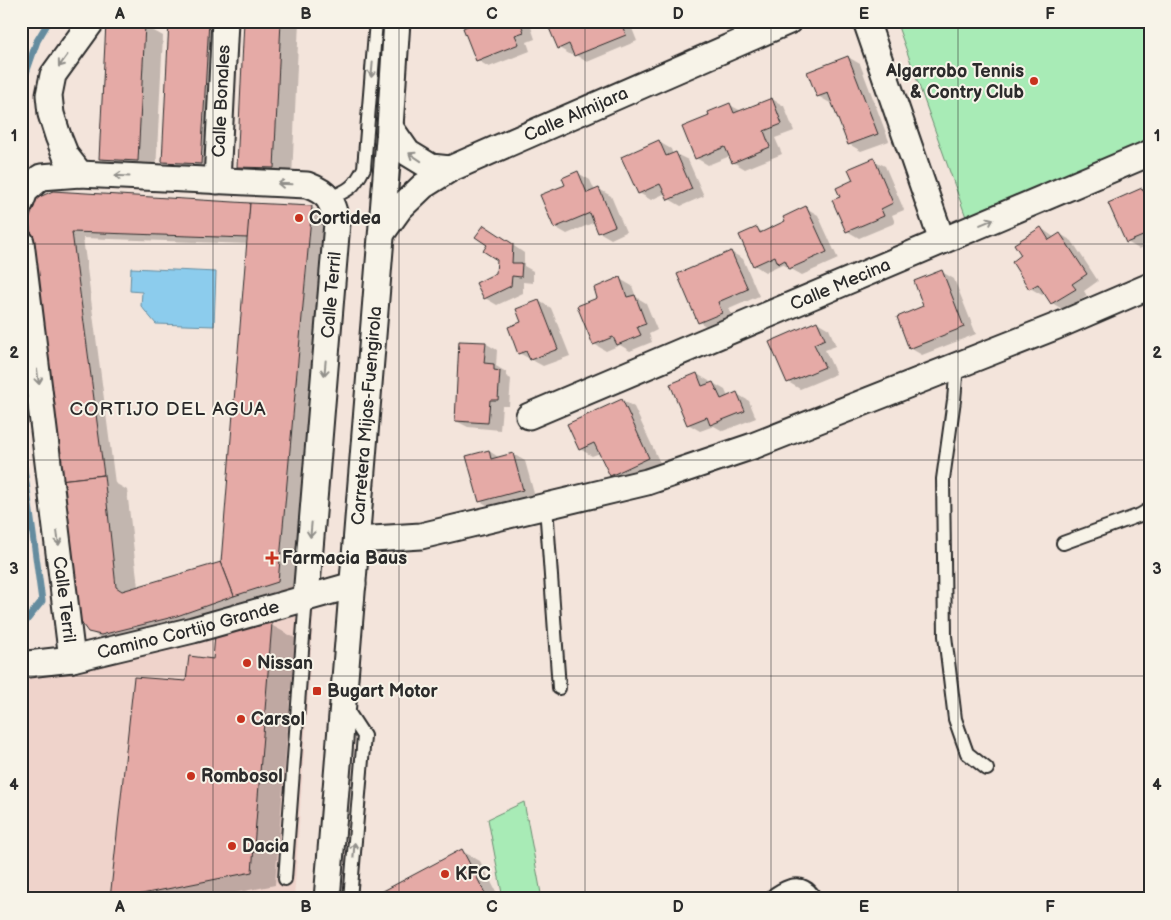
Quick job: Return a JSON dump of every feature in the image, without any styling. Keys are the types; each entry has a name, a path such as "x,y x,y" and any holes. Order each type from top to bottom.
{"street":[{"path":"80,174 66,156 58,136 51,114 49,95 53,74 92,21"},
{"name":"Calle Bonales","path":"216,181 225,21"},
{"name":"Carretera Mijas-Fuengirola","path":"327,899 382,233 397,21"},
{"name":"Calle Almijara","path":"382,233 400,208 423,186 450,169 789,21"},
{"path":"866,21 942,241"},
{"path":"390,127 408,153 431,167 450,169"},
{"name":"Calle Mecina","path":"529,416 1150,152"},
{"path":"21,202 25,191 42,177 80,174 307,185 322,191 328,199"},
{"name":"Calle Terril","path":"306,597 337,223 333,205 328,199"},
{"name":"Calle Terril","path":"21,242 72,659"},
{"path":"357,540 422,536 647,482 753,446 1057,326 1150,286"},
{"name":"Camino Cortijo Grande","path":"21,663 28,664 72,659 193,630 353,585"},
{"path":"779,899 788,892 797,891 804,894 808,899"}],"lane":[{"path":"328,199 356,183 364,168 376,21"},
{"path":"957,365 943,479 945,636 955,718 967,753 987,769"},
{"path":"546,506 559,688"},
{"path":"1063,543 1140,515 1150,509"},
{"path":"285,880 306,597"},
{"path":"343,704 364,736 350,899"}],"shaded area":[{"path":"316,578 294,899 21,899 21,653 62,651 183,622"}],"green space":[{"name":"Algarrobo Tennis & Contry Club","path":"896,21 1150,21 1150,140 966,217"},
{"path":"524,802 542,899 503,899 488,819"}],"water":[{"path":"131,268 216,272 214,326 156,324 141,306 142,292 130,291"}],"building":[{"path":"169,21 209,21 201,164 162,162"},
{"path":"244,21 281,21 274,168 237,167"},
{"path":"473,21 520,21 524,32 515,35 519,44 476,61 463,28 474,23"},
{"path":"546,21 620,21 626,35 574,56 569,44 558,49"},
{"path":"106,23 145,25 138,161 99,159"},
{"path":"848,56 878,134 848,145 828,93 817,97 807,72"},
{"path":"772,98 782,124 764,131 770,147 732,163 725,147 695,159 682,127 709,116 708,112 730,103 734,113"},
{"path":"659,140 666,156 676,152 692,189 668,200 660,184 638,194 621,157"},
{"path":"874,158 893,203 881,209 884,216 846,232 832,200 840,197 836,188 853,180 848,169"},
{"path":"578,171 587,193 599,188 615,226 598,233 590,213 554,228 540,195 565,185 562,178"},
{"path":"1142,188 1150,204 1150,233 1126,243 1108,203"},
{"path":"53,191 250,203 248,238 72,232 104,475 60,480 29,220 37,198"},
{"path":"250,203 312,206 278,582 234,596 221,562"},
{"path":"806,206 827,252 789,269 785,260 778,264 775,256 753,266 739,235 757,227 760,233 785,221 783,217"},
{"path":"484,225 513,244 512,263 522,263 521,277 512,276 511,286 484,299 476,283 496,273 497,260 483,251 487,245 475,237"},
{"path":"1041,227 1049,240 1060,233 1087,274 1072,284 1076,289 1051,304 1038,284 1029,289 1012,262 1021,255 1014,244"},
{"path":"731,251 748,289 718,302 722,313 698,323 677,274"},
{"path":"942,270 964,327 909,349 897,317 923,306 914,281"},
{"path":"620,277 627,297 635,295 646,324 637,327 641,335 617,345 613,337 593,345 577,306 597,298 594,288"},
{"path":"539,300 558,349 530,360 526,351 518,354 508,327 521,322 516,309"},
{"path":"817,321 825,339 814,344 825,367 787,383 769,342"},
{"path":"459,341 486,342 484,363 494,364 494,370 500,371 498,400 490,400 488,423 455,421"},
{"path":"697,373 702,386 713,382 721,399 737,392 745,411 710,425 707,417 687,425 670,384"},
{"path":"622,399 649,458 610,476 594,443 579,450 567,424"},
{"path":"489,450 491,459 513,453 523,490 479,502 466,456"},
{"path":"104,475 116,587 122,591 221,562 234,596 177,616 101,635 88,632 80,621 60,480"},
{"name":"Rombosol","path":"272,623 252,872 110,899 134,677 186,681 189,656 213,659 215,635"},
{"name":"KFC","path":"462,849 488,899 370,899 370,898"}],"waterway":[{"path":"21,87 37,41 49,21"},
{"path":"21,446 42,601 21,627"}],"place":[{"name":"Algarrobo Tennis & Contry Club","path":"1034,81"},
{"name":"Cortidea","path":"299,218"},
{"name":"Farmacia Baus","path":"272,558"},
{"name":"Nissan","path":"247,663"},
{"name":"Bugart Motor","path":"317,691"},
{"name":"Carsol","path":"241,719"},
{"name":"Rombosol","path":"191,776"},
{"name":"Dacia","path":"232,846"},
{"name":"KFC","path":"445,874"}],"district":[{"name":"CORTIJO DEL AGUA","path":"168,408"}]}
